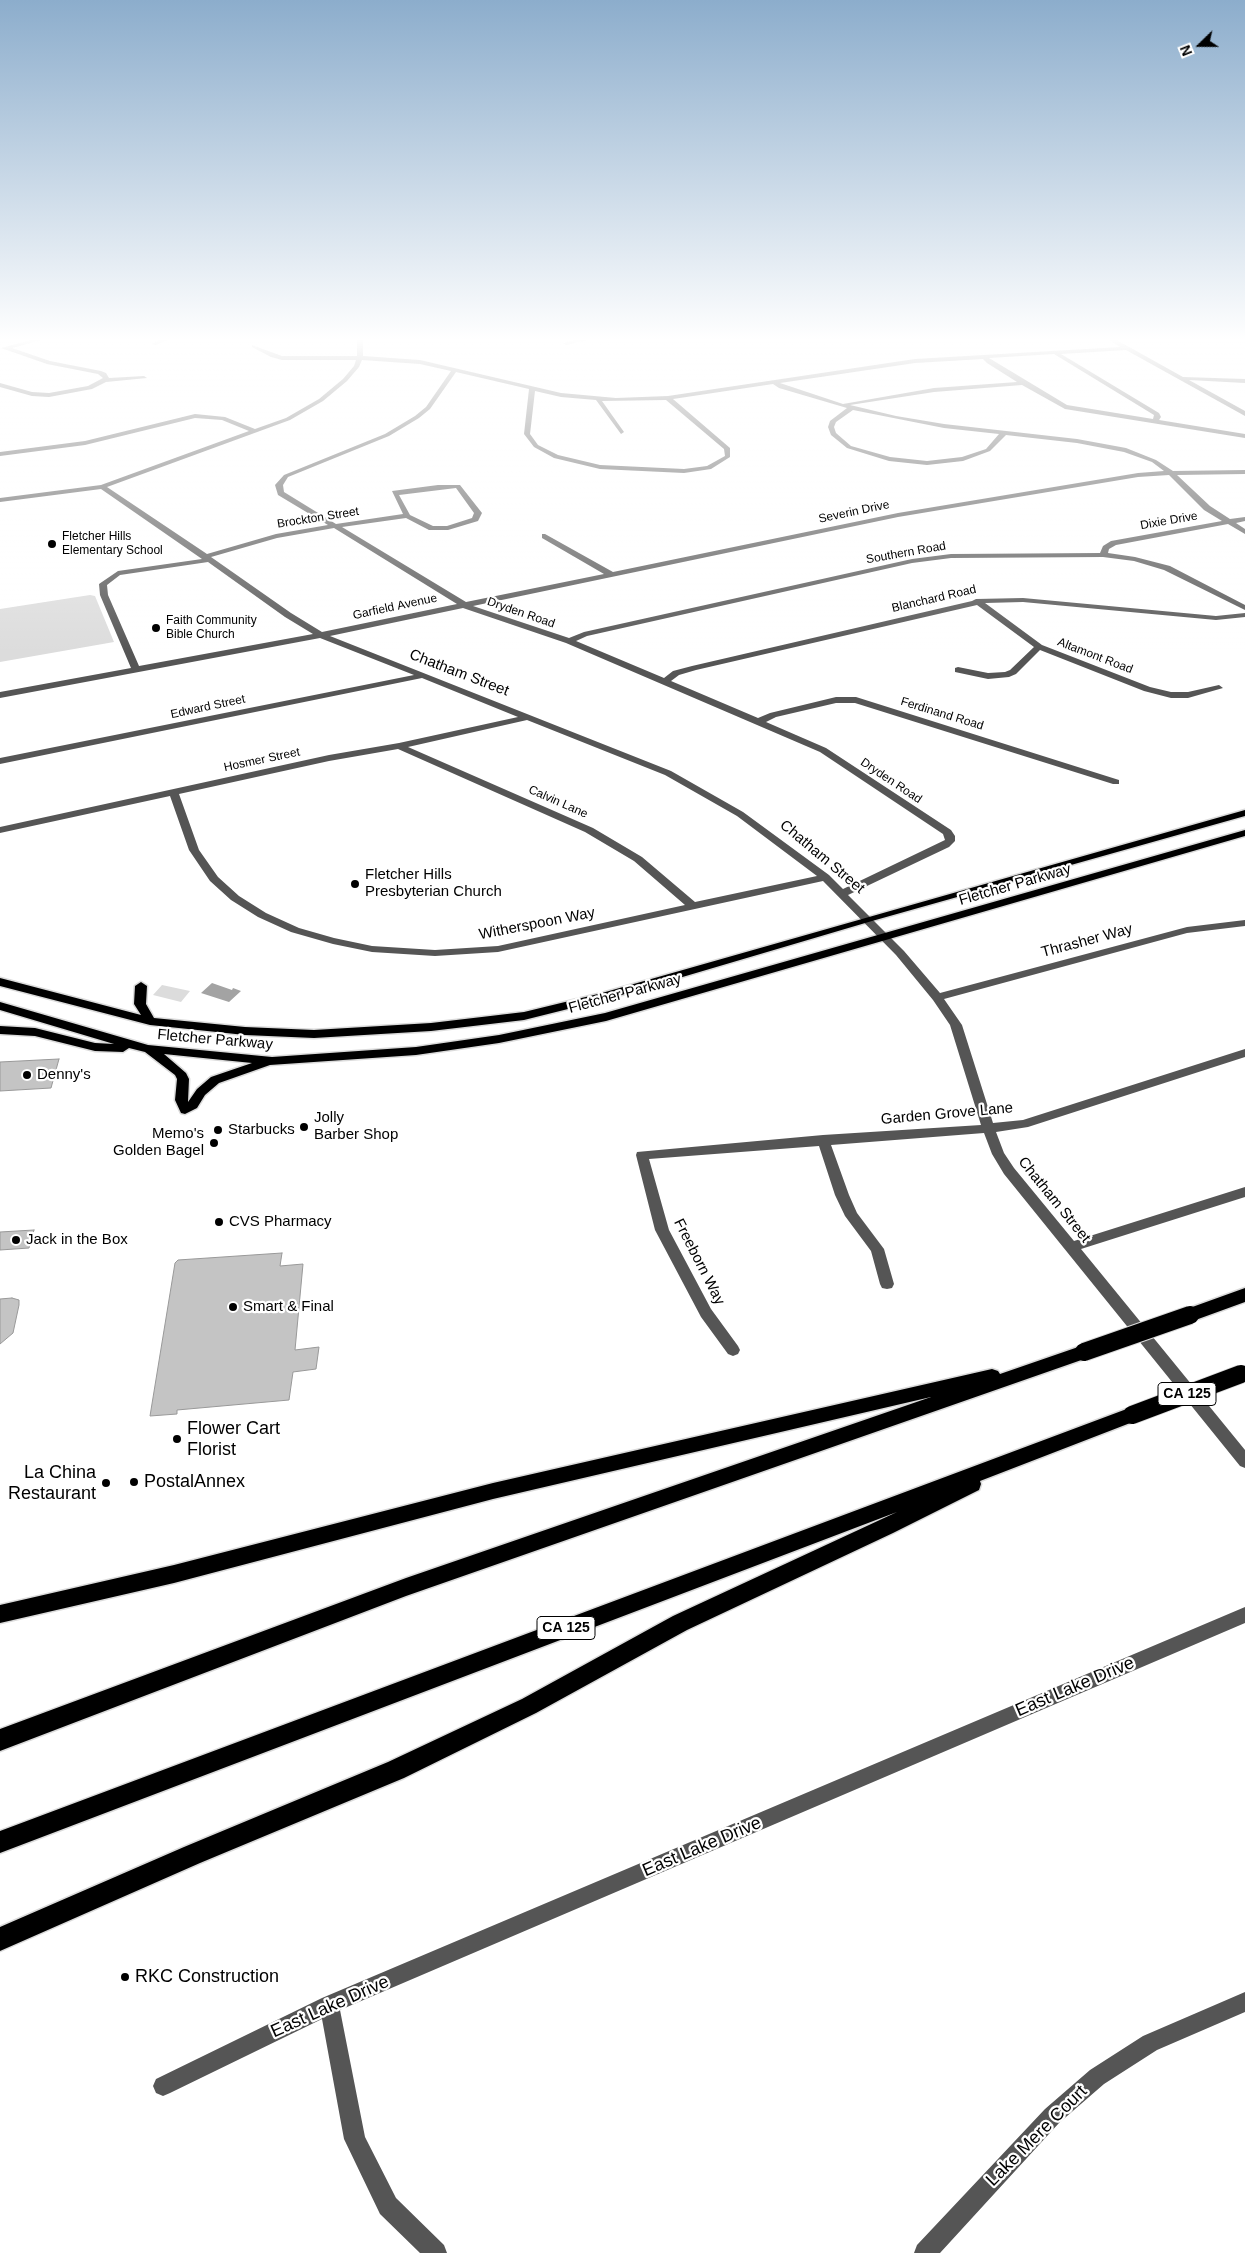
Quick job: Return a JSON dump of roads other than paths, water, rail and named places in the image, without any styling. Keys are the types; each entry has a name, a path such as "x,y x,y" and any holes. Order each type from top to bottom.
{"highway":[{"path":"0,1740 406,1587 1066,1359 1245,1295"},
{"path":"0,1614 174,1574 493,1491 1066,1359"},
{"name":"CA 125","path":"0,1842 1243,1373"},
{"path":"0,1939 192,1855 396,1770 529,1706 680,1623 886,1527 1051,1445"}],"main road":[{"name":"Fletcher Parkway","path":"0,982 150,1021 245,1031 314,1034 431,1027 524,1016 604,996 868,919 1245,813"},
{"name":"Fletcher Parkway","path":"0,1006 70,1028 148,1049 272,1061 416,1051 498,1040 606,1017 886,938 1245,833"},
{"path":"141,986 140,1004 150,1021"},
{"path":"0,1030 34,1032 95,1047 148,1049 180,1073 183,1079 181,1100 185,1110 193,1105 201,1092 215,1080 272,1061"}],"street":[{"path":"0,454 84,443"},
{"path":"0,500 102,487 225,443"},
{"name":"Dryden Road","path":"363,443 286,476 281,480 279,488 283,495 466,606 569,642 760,721 823,750 947,832 951,838 945,845 843,893"},
{"path":"534,443 537,447 556,457 600,467 684,471 709,468 723,462 728,456 727,448 721,443"},
{"path":"844,443 849,447 889,459 927,463 962,459 988,450 994,443"},
{"path":"1090,443 1121,448 1154,461 1171,473 1207,508 1245,532"},
{"name":"Severin Drive","path":"794,536 898,515 1087,483 1171,473 1245,472"},
{"path":"458,486 478,513 475,519 448,528 432,528 407,516 394,493 458,486"},
{"name":"Chatham Street","path":"102,487 321,636 650,765 699,789 757,825 825,877 886,938 937,996 956,1025 988,1128 998,1154 1009,1171 1245,1461"},
{"name":"Brockton Street","path":"136,669 102,588 103,584 118,574 207,558 285,534 407,516"},
{"name":"Dixie Drive","path":"1103,555 1106,548 1114,543 1245,519"},
{"path":"545,536 612,575"},
{"name":"Garfield Avenue","path":"0,695 321,636 794,536"},
{"name":"Southern Road","path":"569,642 584,634 912,561 951,556 1103,555 1135,559 1160,566 1245,608"},
{"name":"Blanchard Road","path":"665,681 676,673 695,668 976,602 1023,600 1216,618 1245,615"},
{"name":"Altamont Road","path":"976,602 1039,648 1155,692 1188,695 1219,688"},
{"path":"958,670 988,676 1006,675 1013,672 1039,648"},
{"name":"Edward Street","path":"0,761 421,676"},
{"name":"Ferdinand Road","path":"760,721 773,715 836,700 856,700 1116,782"},
{"name":"Hosmer Street","path":"0,830 329,758 399,746 529,717"},
{"name":"Calvin Lane","path":"399,746 589,830 638,859 692,905"},
{"name":"Witherspoon Way","path":"174,792 194,850 206,869 223,888 248,906 278,923 314,936 352,945 393,951 428,953 498,949 825,877"},
{"name":"Thrasher Way","path":"937,996 1187,930 1245,923"},
{"name":"Garden Grove Lane","path":"642,1155 823,1140 966,1131 1024,1124 1245,1053"},
{"path":"823,1140 842,1195 852,1216 877,1249 887,1284"},
{"name":"Freeborn Way","path":"642,1155 662,1230 706,1313 733,1350"},
{"path":"1072,1247 1245,1192"},
{"name":"East Lake Drive","path":"163,2086 329,2006 1245,1615"},
{"name":"Lake Mere Court","path":"925,2253 1052,2116 1096,2077 1150,2042 1245,2002"},
{"path":"329,2006 355,2139 388,2206 433,2253"}],"place":[{"name":"Fletcher Hills Elementary School","path":"52,544"},
{"name":"Faith Community Bible Church","path":"156,628"},
{"name":"Fletcher Hills Presbyterian Church","path":"355,884"},
{"name":"Denny's","path":"27,1075"},
{"name":"Jolly Barber Shop","path":"304,1127"},
{"name":"Starbucks","path":"218,1130"},
{"name":"Memo's Golden Bagel","path":"214,1143"},
{"name":"CVS Pharmacy","path":"219,1222"},
{"name":"Jack in the Box","path":"16,1240"},
{"name":"Smart & Final","path":"233,1307"},
{"name":"Flower Cart Florist","path":"177,1439"},
{"name":"PostalAnnex","path":"134,1482"},
{"name":"La China Restaurant","path":"106,1483"},
{"name":"RKC Construction","path":"125,1977"}]}
